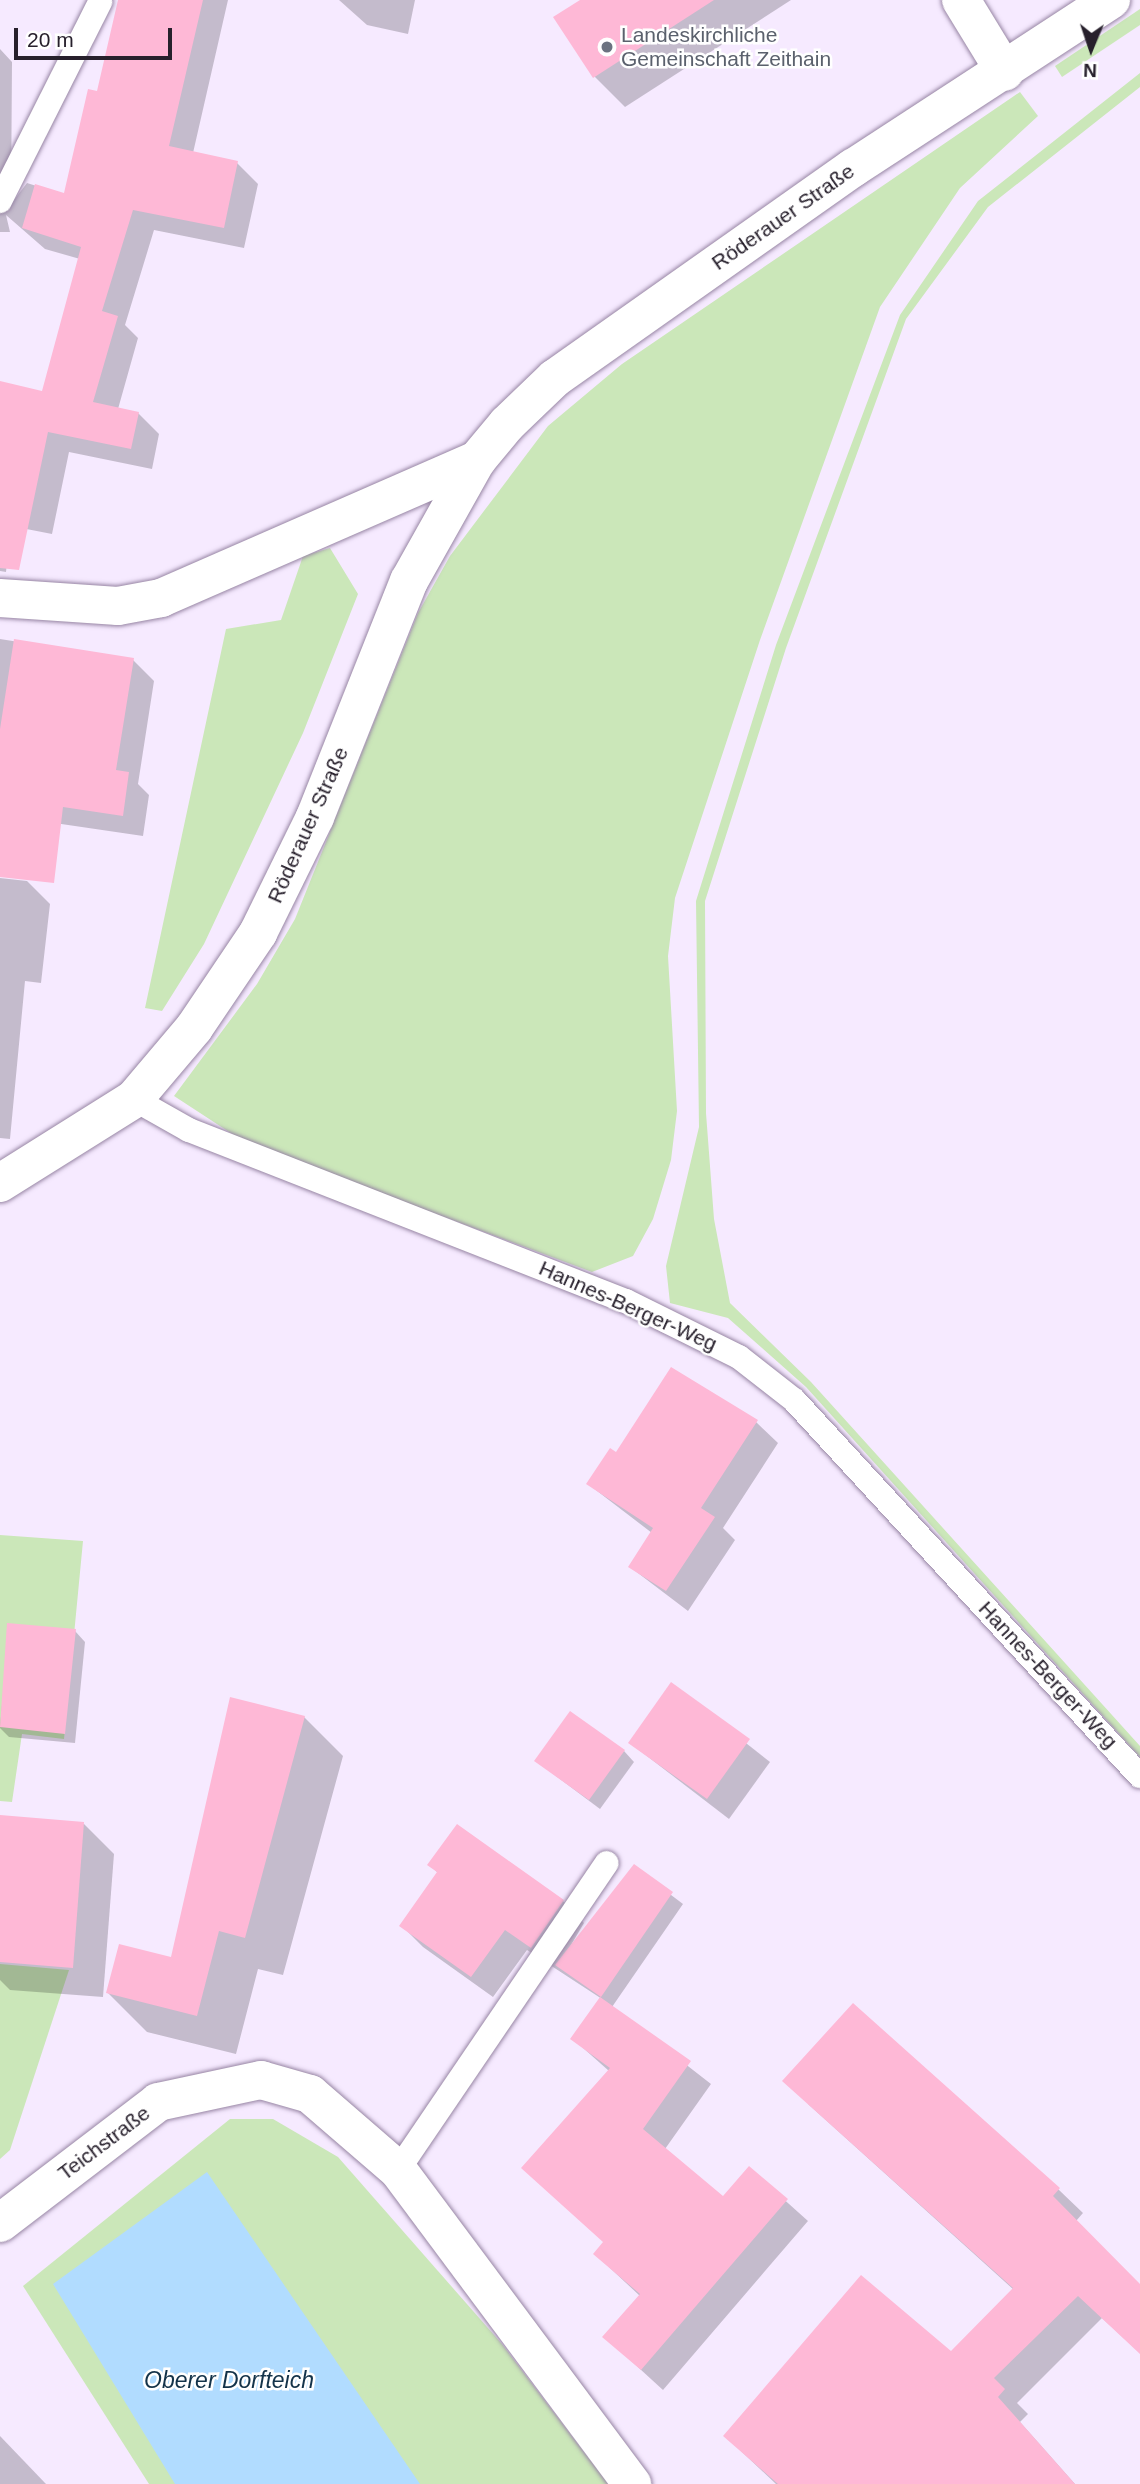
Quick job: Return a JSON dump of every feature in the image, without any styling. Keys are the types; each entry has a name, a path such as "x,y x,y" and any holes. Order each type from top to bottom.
{"street":[{"path":"961,0 1005,72"},
{"name":"Röderauer Straße","path":"0,1183 72,1142 134,1099 194,1028 258,933 315,817 409,581 477,460 555,378 853,168 1005,72 1111,0"},
{"name":"Röderauer Straße","path":"0,598 118,606 161,598 477,460"},
{"name":"Teichstraße","path":"0,2223 158,2102 223,2084 261,2080 310,2094 398,2170 632,2484"}],"lane":[{"path":"0,201 100,2"},
{"name":"Hannes-Berger-Weg","path":"134,1099 189,1130 626,1301 739,1357 794,1400 1140,1776"},
{"path":"398,2170 607,1863"}],"green space":[{"path":"1140,9 1140,25 1062,77 1055,66"},
{"path":"1140,73 1140,87 988,207 906,319 786,648 705,901 706,1113 714,1219 730,1303 811,1382 1140,1746 1140,1757 806,1387 728,1318 670,1303 666,1266 699,1127 696,901 776,645 900,315 978,201"},
{"path":"1020,92 1038,116 960,188 880,307 760,640 675,898 668,956 677,1111 671,1160 653,1219 633,1256 592,1272 246,1143 174,1096 257,984 295,919 418,613 450,556 548,426 622,364"},
{"path":"330,548 358,594 303,733 204,944 162,1011 145,1008 226,629 281,620 303,556"},
{"path":"0,1535 83,1541 64,1739 22,1734 12,1802 0,1801"},
{"path":"0,1964 69,1970 10,2150 0,2159"},
{"path":"230,2119 273,2119 338,2157 502,2344 608,2484 149,2484 23,2286"}],"water":[{"name":"Oberer Dorfteich","path":"207,2172 420,2484 175,2484 53,2284"}],"building":[{"path":"118,0 203,0 169,146 238,161 224,228 133,210 102,311 118,316 93,402 139,412 131,449 48,432 19,570 0,568 0,381 42,391 81,247 22,228 35,184 64,193 88,89 97,91"},
{"name":"Landeskirchliche Gemeinschaft Zeithain","path":"580,0 714,0 593,78 553,17"},
{"path":"14,639 134,658 116,770 129,772 123,816 63,807 54,883 0,877 0,729"},
{"path":"671,1367 758,1420 701,1508 715,1517 666,1591 628,1567 653,1528 586,1484 610,1448 616,1452"},
{"path":"7,1623 76,1629 65,1734 0,1727"},
{"path":"671,1682 750,1739 707,1799 628,1743"},
{"path":"230,1697 305,1716 245,1938 219,1931 197,2016 106,1993 119,1944 171,1957"},
{"path":"570,1711 625,1750 589,1800 534,1761"},
{"path":"0,1815 84,1822 73,1968 0,1962"},
{"path":"457,1824 564,1900 531,1948 505,1930 471,1977 399,1926 437,1872 427,1865"},
{"path":"634,1864 673,1892 601,1997 555,1965"},
{"path":"600,1997 691,2061 643,2129 723,2196 749,2166 788,2199 641,2370 602,2337 640,2294 593,2254 603,2242 521,2168 610,2068 570,2039"},
{"path":"853,2003 1060,2188 1053,2196 1140,2284 1140,2354 1078,2296 994,2378 1005,2389 998,2397 1075,2484 778,2484 723,2436 861,2275 951,2351 1013,2288 782,2081"}],"place":[{"name":"Landeskirchliche Gemeinschaft Zeithain","path":"607,47"}]}
